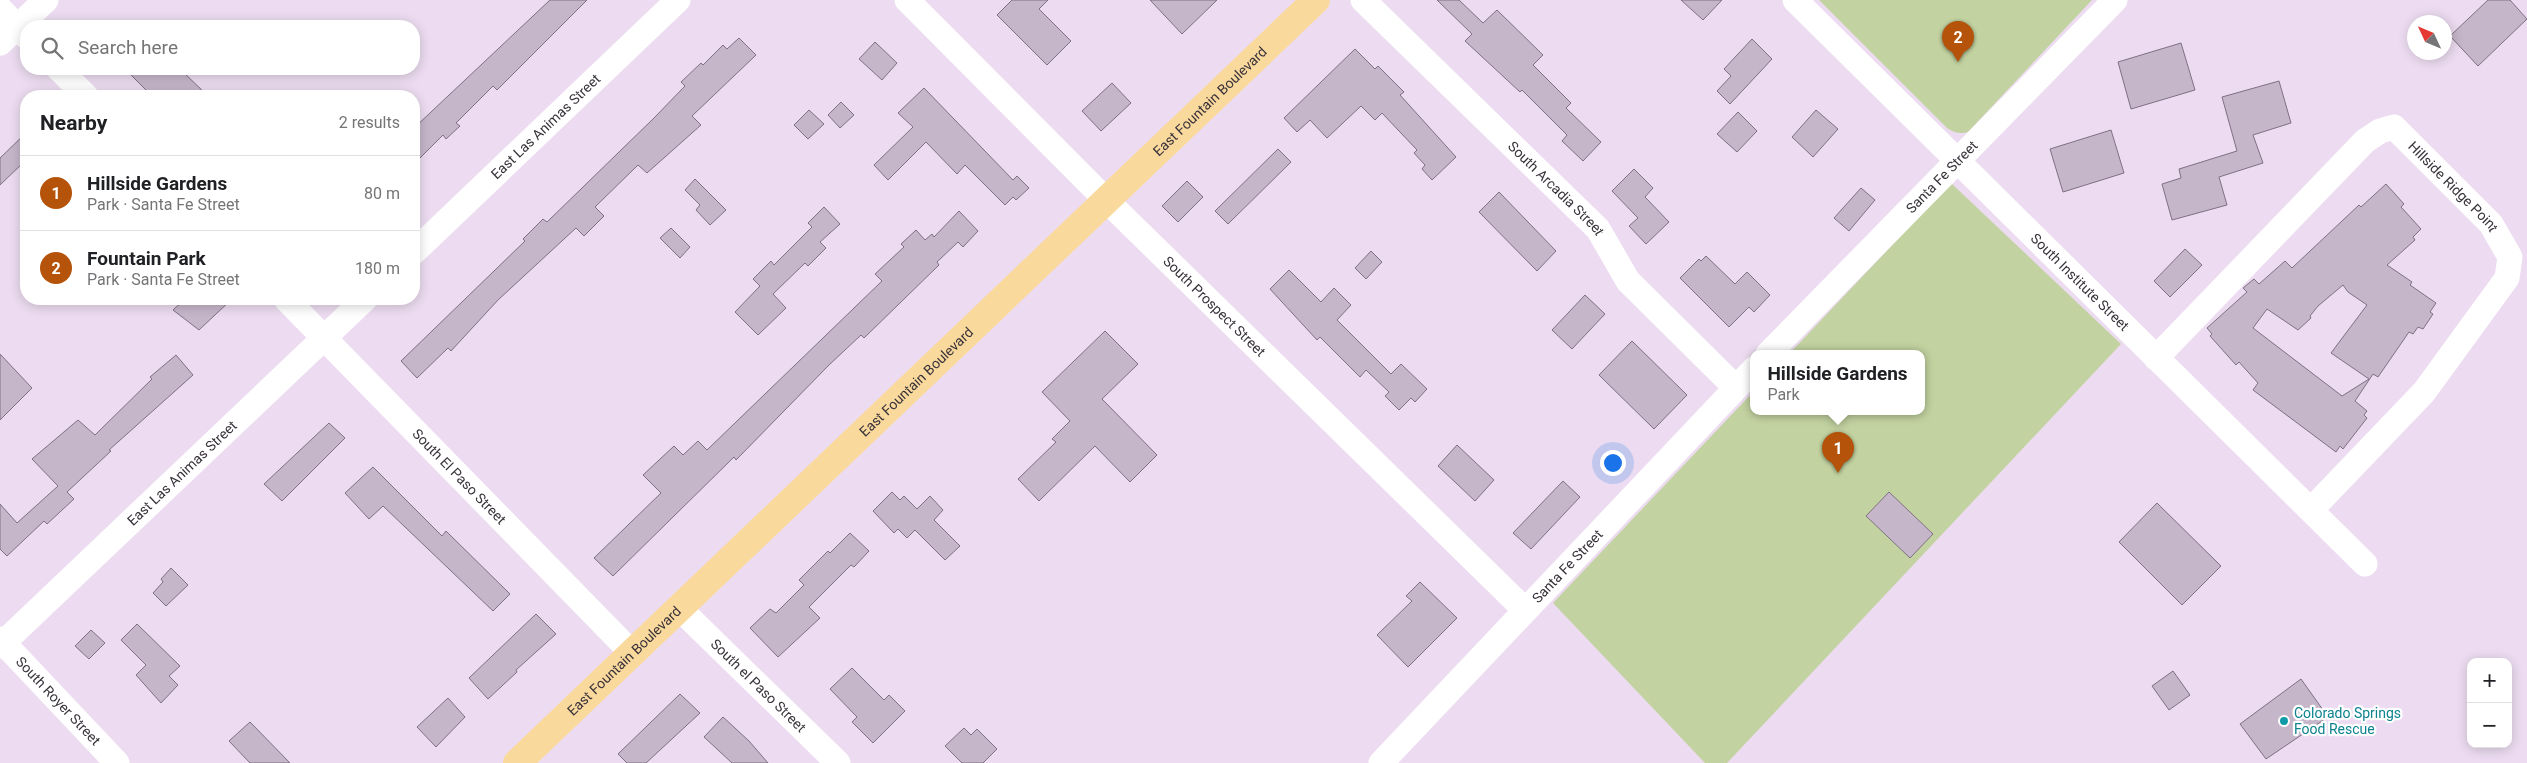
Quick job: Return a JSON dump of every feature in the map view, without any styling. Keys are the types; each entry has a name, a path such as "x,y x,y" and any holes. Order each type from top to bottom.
{"main road":[{"name":"East Fountain Boulevard","path":"517,763 1316,0"}],"street":[{"path":"29,20 46,0"},
{"name":"East Las Animas Street","path":"420,246 678,0"},
{"name":"South Prospect Street","path":"907,0 1107,201 1525,610"},
{"name":"South Arcadia Street","path":"1362,0 1598,229 1628,281 1736,388"},
{"name":"South Institute Street","path":"1795,0 2365,564"},
{"name":"Santa Fe Street","path":"1772,350 2115,0"},
{"path":"0,9 15,36"},
{"path":"64,75 80,90"},
{"name":"Hillside Ridge Point","path":"2156,358 2365,141 2380,131 2394,127 2491,224 2510,257 2507,278 2424,392 2311,510"},
{"name":"South El Paso Street","path":"292,305 632,653"},
{"name":"East Las Animas Street","path":"1,643 359,305"},
{"name":"Santa Fe Street","path":"1381,763 1750,373"},
{"name":"South el Paso Street","path":"679,608 838,763"},
{"name":"South Royer Street","path":"1,643 117,763"}],"green space":[{"path":"1819,0 2092,0 1968,132 1960,133 1947,128"},
{"path":"1951,183 2121,344 1727,763 1705,763 1553,603 1750,395 1750,415 1925,415 1925,350 1793,350"}],"building":[{"path":"550,0 587,0 497,90 493,86 456,123 460,126 446,139 443,135 420,158 420,122"},
{"path":"1012,0 1048,0 1039,9 1071,41 1047,65 997,15"},
{"path":"1150,0 1217,0 1182,34"},
{"path":"1437,0 1459,0 1483,23 1497,10 1543,55 1533,65 1571,103 1566,108 1601,142 1583,161 1562,141 1567,135 1522,90 1520,92 1465,41 1472,34"},
{"path":"1681,0 1722,0 1703,20"},
{"path":"2488,0 2510,0 2527,19 2478,66 2452,38 2452,34"},
{"path":"739,38 756,55 692,116 701,125 647,173 638,165 595,207 604,216 584,236 576,228 498,300 451,351 448,348 417,378 401,361 525,241 523,239 543,219 547,222 654,118 685,86 681,82 701,63 703,65 723,45 727,49"},
{"path":"1752,39 1772,59 1730,104 1717,91 1731,76 1724,69"},
{"path":"875,42 897,63 882,80 859,59"},
{"path":"2181,43 2195,90 2131,109 2118,62"},
{"path":"1355,49 1375,69 1378,66 1404,92 1400,95 1456,157 1432,180 1422,169 1425,165 1414,153 1417,150 1382,113 1375,120 1361,106 1327,138 1310,120 1297,132 1284,118"},
{"path":"131,75 186,75 202,90 146,90"},
{"path":"2279,81 2291,123 2253,135 2263,163 2219,177 2227,205 2172,220 2162,184 2181,178 2179,169 2237,151 2222,97"},
{"path":"1112,83 1131,103 1101,131 1082,111"},
{"path":"924,88 1013,180 1017,176 1029,188 1016,200 1013,197 1005,205 965,165 957,174 926,142 888,180 874,165 913,127 898,113"},
{"path":"841,102 854,115 840,128 828,115"},
{"path":"809,110 824,124 808,139 794,125"},
{"path":"1816,110 1838,129 1813,157 1792,137"},
{"path":"1738,112 1757,131 1737,152 1717,134"},
{"path":"2111,130 2124,173 2063,192 2050,149"},
{"path":"20,139 20,166 0,185 0,158"},
{"path":"1278,149 1291,162 1228,224 1215,211"},
{"path":"1634,169 1653,188 1645,197 1669,222 1646,244 1629,226 1638,218 1612,191"},
{"path":"695,179 726,210 710,225 696,210 700,205 685,190"},
{"path":"1187,181 1203,197 1178,222 1162,206"},
{"path":"2386,184 2404,204 2401,207 2421,229 2413,237 2415,240 2387,265 2412,282 2410,285 2436,303 2430,312 2433,314 2423,329 2418,327 2413,334 2409,332 2378,377 2373,374 2355,401 2367,411 2364,415 2367,418 2343,449 2340,446 2336,452 2253,390 2258,383 2239,362 2236,365 2210,336 2212,334 2207,328 2247,292 2243,288 2254,279 2259,284 2285,261 2292,268 2359,205 2361,207","holes":["2343,285 2348,292 2367,305 2331,353 2369,379 2342,396 2253,328 2267,309 2298,330 2311,318 2310,316 2318,306"]},
{"path":"1861,188 1875,200 1849,231 1834,218"},
{"path":"1499,192 1556,251 1537,271 1479,212"},
{"path":"824,207 840,224 820,242 826,248 808,266 805,263 773,294 786,308 758,335 735,312 760,286 753,279 771,261 774,265 812,227 808,223"},
{"path":"959,211 978,231 963,247 958,242 937,262 939,265 864,338 861,335 829,365 736,460 734,457 613,576 594,558 661,493 643,475 674,446 683,455 698,441 707,450 882,281 875,274 904,247 901,244 916,230 925,240 932,234 934,237"},
{"path":"671,228 690,247 680,258 660,238"},
{"path":"2185,249 2202,265 2170,297 2154,281"},
{"path":"1371,251 1382,262 1366,279 1355,268"},
{"path":"1706,256 1735,284 1747,272 1770,295 1754,312 1749,307 1729,327 1680,278 1699,259 1701,261"},
{"path":"1289,270 1321,302 1334,288 1351,305 1337,320 1391,374 1401,364 1427,389 1415,402 1411,398 1399,410 1385,396 1389,392 1366,370 1360,377 1320,337 1317,340 1270,289"},
{"path":"1585,295 1605,314 1572,349 1552,330"},
{"path":"178,305 226,305 199,330 173,310"},
{"path":"1105,331 1138,364 1102,399 1157,455 1130,482 1095,446 1039,501 1018,479 1056,442 1052,439 1070,421 1042,392"},
{"path":"1632,341 1687,395 1654,429 1599,375"},
{"path":"0,354 32,388 0,420"},
{"path":"176,355 193,375 109,450 111,451 67,492 74,499 47,524 44,521 7,556 0,549 0,504 17,523 58,486 32,459 78,420 95,435 152,379 150,377"},
{"path":"329,423 345,438 282,501 264,484"},
{"path":"1457,445 1494,480 1475,501 1438,466"},
{"path":"373,467 442,536 446,531 510,594 493,611 383,506 369,519 345,493"},
{"path":"1563,481 1580,497 1531,549 1513,533"},
{"path":"892,492 900,500 904,496 917,509 930,496 943,510 934,520 960,546 945,560 915,530 907,538 898,529 894,533 873,511"},
{"path":"1889,492 1933,534 1910,558 1866,516"},
{"path":"2157,503 2221,566 2182,605 2119,542"},
{"path":"850,533 869,551 854,567 851,565 809,607 820,618 778,657 750,628 770,609 776,613 804,585 799,580 828,551 830,553"},
{"path":"171,568 188,585 166,606 153,593 163,582 161,579"},
{"path":"1420,582 1457,618 1408,667 1377,635 1412,601 1406,596"},
{"path":"536,614 556,634 516,670 517,672 488,699 469,678"},
{"path":"137,624 180,666 169,676 178,685 161,703 136,675 146,665 121,640"},
{"path":"91,630 105,643 89,659 75,646"},
{"path":"852,668 884,700 889,695 905,711 873,743 852,722 857,717 830,689"},
{"path":"2173,671 2190,695 2169,710 2152,686"},
{"name":"Colorado Springs Food Rescue","path":"2301,679 2328,717 2266,759 2240,724"},
{"path":"680,694 700,713 646,763 627,763 618,754"},
{"path":"448,698 465,717 436,747 417,727"},
{"path":"723,717 749,741 768,763 732,763 704,737"},
{"path":"250,722 290,763 250,763 229,741"},
{"path":"964,728 971,735 977,729 997,749 983,763 962,763 945,746"}],"place":[{"name":"Fountain Park","path":"1958,62"},
{"name":"Hillside Gardens","path":"1838,473"},
{"name":"Colorado Springs Food Rescue","path":"2284,721"}]}
